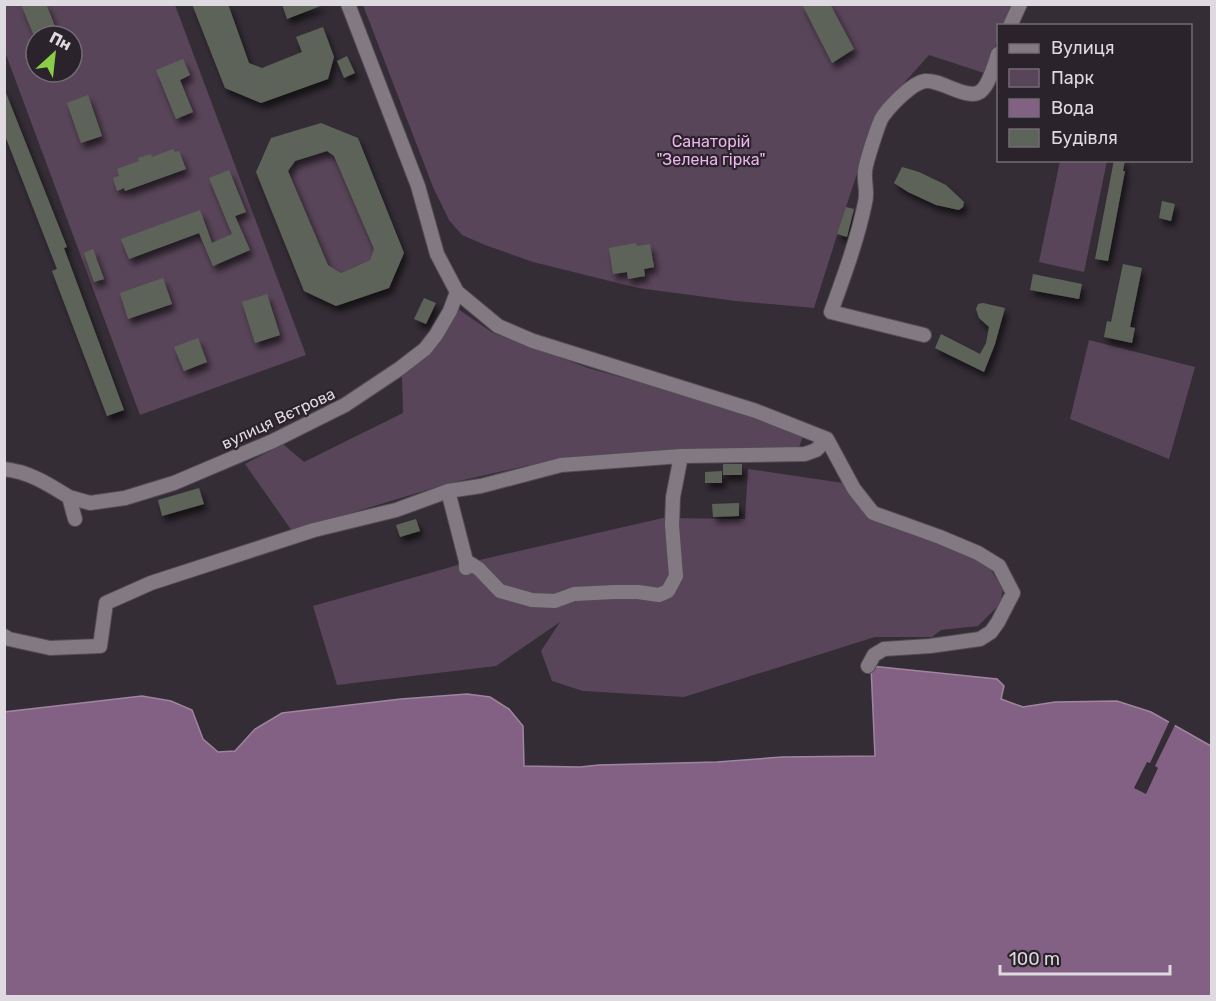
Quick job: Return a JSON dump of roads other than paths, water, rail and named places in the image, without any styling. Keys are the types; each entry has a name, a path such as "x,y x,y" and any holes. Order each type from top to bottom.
{"street":[{"path":"348,4 418,186 437,254 457,292 498,326 533,341 756,411 827,439 854,489 873,513 940,537 978,553 999,566 1012,593 991,632 980,639 884,649 874,655 868,666"},
{"path":"1011,24 1020,4"},
{"path":"924,335 831,312 855,247 866,200 867,160 882,117 909,89 925,81 970,94 979,93 985,86 997,59"},
{"name":"вулиця Вєтрова","path":"4,469 30,474 69,497 90,503 124,498 174,483 273,441 345,405 399,369 425,349 436,335 450,311 457,292"},
{"path":"4,636 50,648 100,646 106,603 151,583 314,530 396,510 448,491 482,486 561,465 681,456 805,454 816,450 827,439"},
{"path":"448,491 466,566 479,569 500,591 532,600 555,601 574,594 638,592 659,595 668,591 676,576 672,525 673,497 681,456"},
{"path":"69,497 75,519"}],"water":[{"path":"871,666 997,679 1004,686 1001,699 1023,707 1055,702 1117,701 1151,712 1211,746 1211,996 5,996 4,712 142,696 171,701 192,710 203,739 218,752 235,751 255,729 282,713 467,694 490,697 509,709 523,726 524,766 580,767 782,757 875,756"}],"park label":[{"name":"Санаторій \"Зелена гірка\"","path":"711,150"}]}
